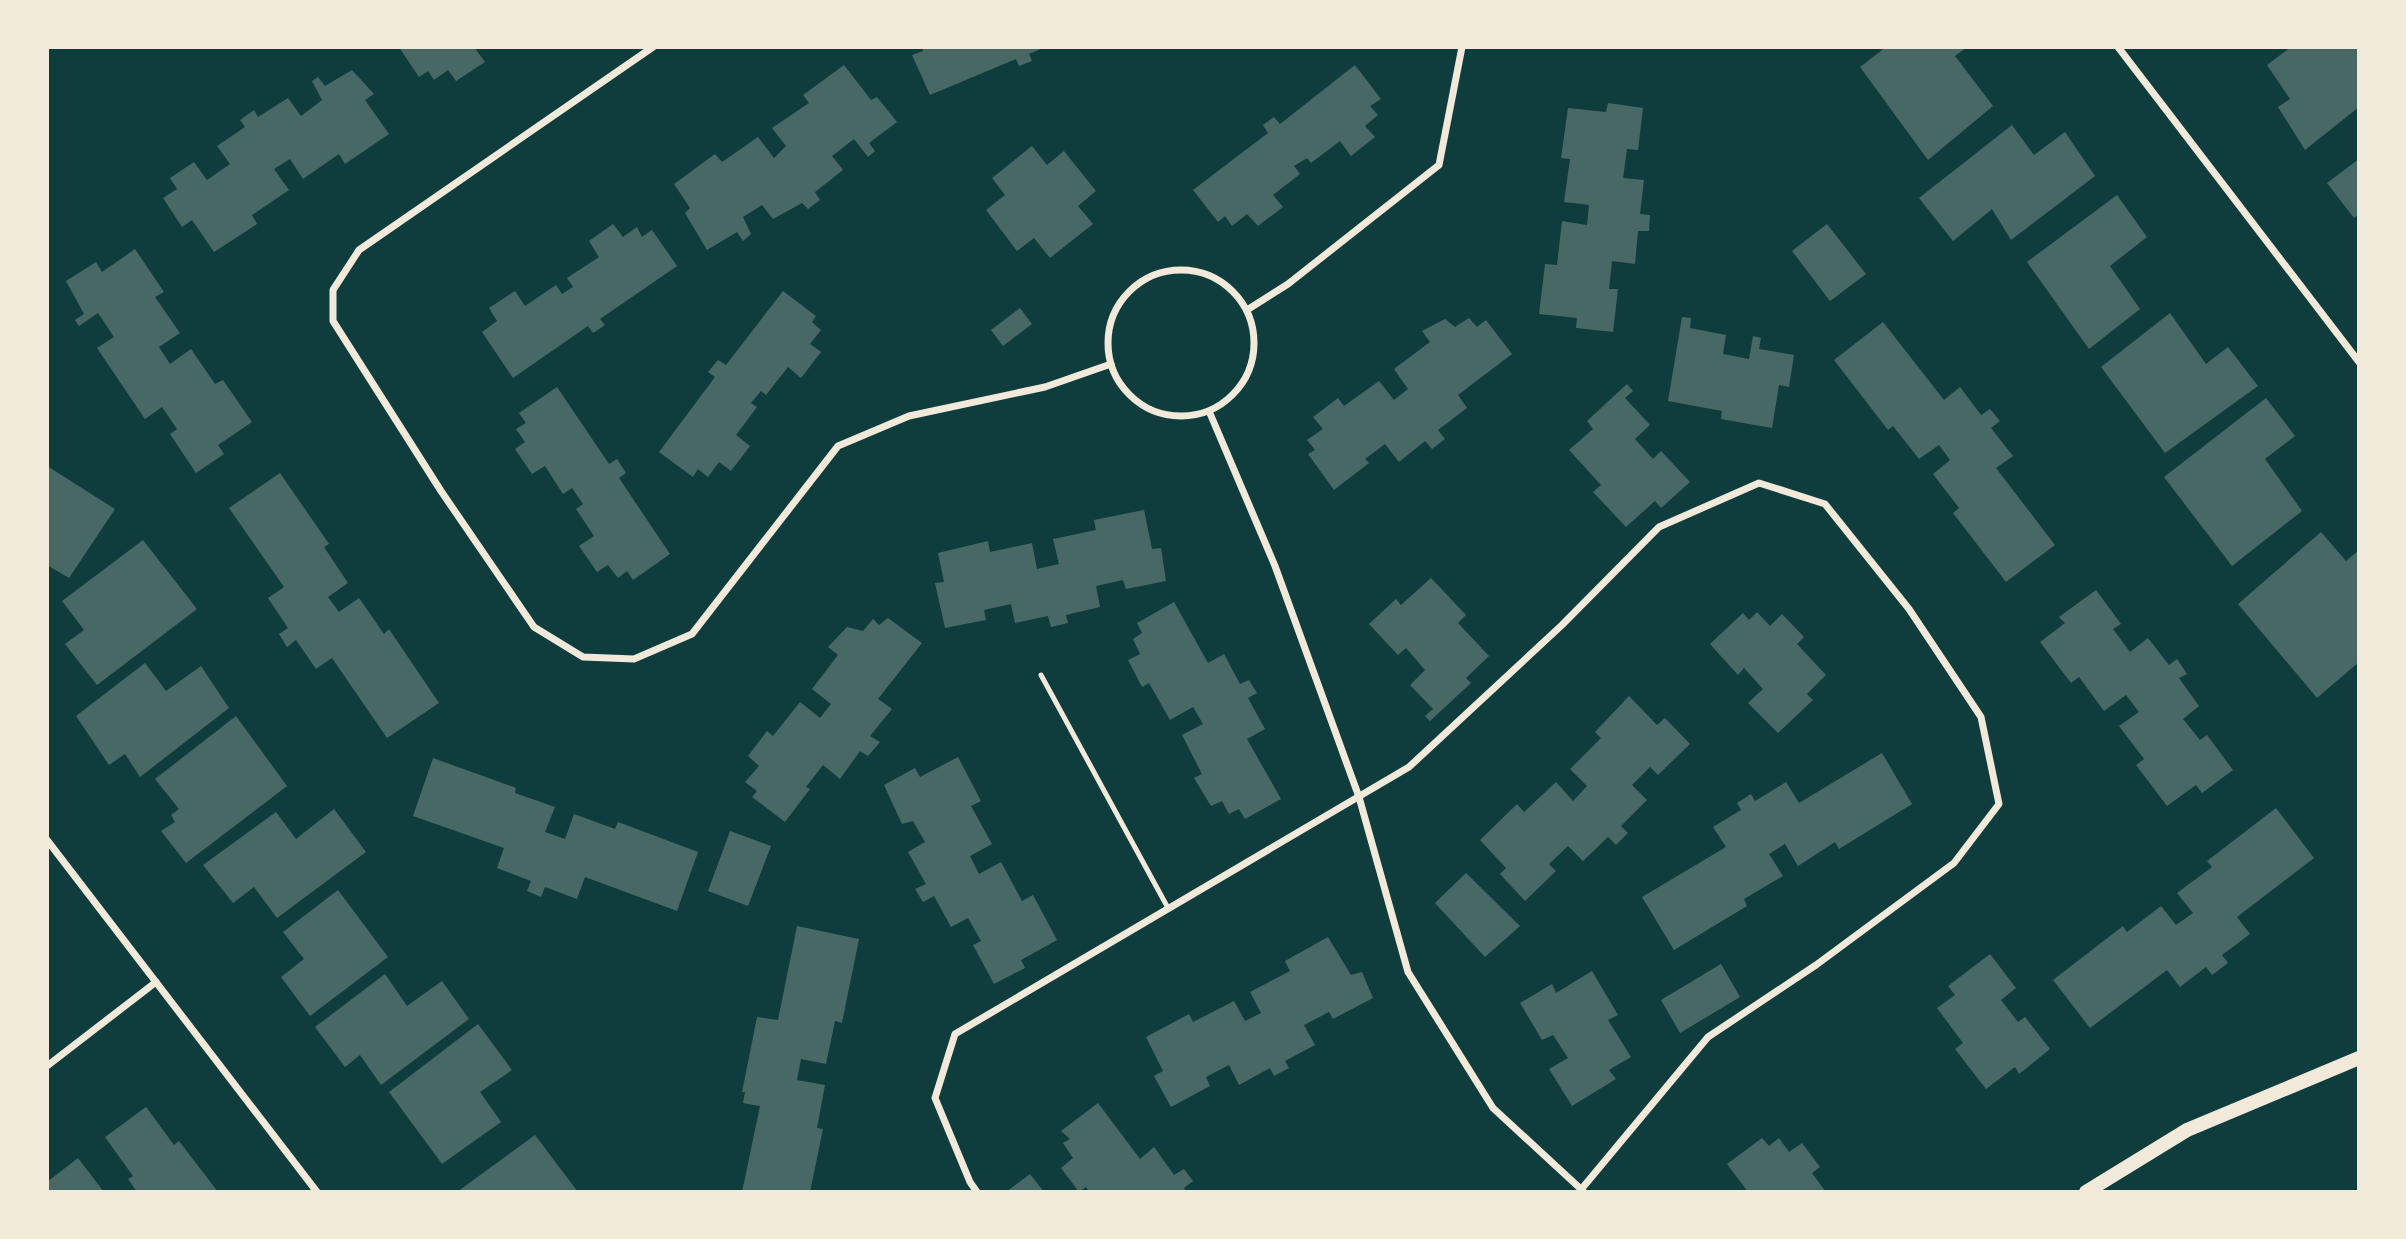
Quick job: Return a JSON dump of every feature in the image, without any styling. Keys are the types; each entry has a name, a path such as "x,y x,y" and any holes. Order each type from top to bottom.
{"main road":[{"path":"2086,1192 2187,1130 2359,1058"}],"street":[{"path":"653,47 359,250 333,290 333,321 441,491 534,627 583,657 634,659 692,634 838,446 909,416 1045,387 1111,364"},
{"path":"1247,310 1288,284 1440,165 1462,47"},
{"path":"2118,47 2359,362"},
{"path":"1190,270 1214,277 1233,291 1247,310 1254,334 1254,357 1245,380 1230,398 1209,411 1186,417 1162,414 1140,404 1122,387 1111,364 1108,340 1113,317 1125,295 1143,280 1166,271 1190,270"},
{"path":"977,1192 970,1182 935,1098 955,1034 1359,797 1409,766 1562,625 1659,527 1759,483 1825,504 1909,609 1981,717 1999,804 1954,863 1816,965 1708,1037 1581,1191 1493,1108 1408,972 1359,797 1275,566 1209,411"},
{"path":"47,840 317,1192"},
{"path":"47,1066 156,982"}],"lane":[{"path":"1041,675 1168,908"}],"building":[{"path":"399,47 474,47 485,62 456,81 448,70 434,80 428,71 419,77"},
{"path":"922,47 1045,47 1029,54 1032,61 1019,66 1016,59 930,95 912,55 923,51"},
{"path":"1886,47 1967,47 1955,56 1993,106 1928,160 1860,67"},
{"path":"2291,47 2359,47 2359,107 2305,150 2278,107 2290,99 2267,65"},
{"path":"844,65 871,100 877,97 897,122 869,143 875,151 868,157 854,139 832,156 843,170 815,192 820,200 808,209 802,203 773,219 762,205 743,217 751,234 743,241 737,232 707,250 685,213 690,208 674,184 715,154 722,162 758,137 774,158 786,146 772,128 809,103 803,95"},
{"path":"1355,65 1381,99 1370,106 1378,115 1365,126 1375,137 1351,156 1340,141 1311,163 1307,158 1294,166 1300,174 1273,195 1283,207 1258,226 1247,214 1232,226 1225,216 1218,222 1193,190 1268,133 1263,125 1274,117 1280,124"},
{"path":"352,70 374,94 365,100 389,134 345,164 339,154 303,179 290,159 274,169 289,190 252,215 257,224 214,252 192,220 182,227 163,198 177,189 170,178 194,162 207,180 230,164 217,146 245,127 240,120 254,110 258,117 288,98 301,116 322,100 312,81 318,77 325,86"},
{"path":"1608,103 1643,108 1638,150 1627,149 1623,178 1644,180 1640,214 1650,215 1649,231 1638,231 1635,264 1612,261 1609,289 1618,289 1613,332 1576,328 1577,318 1539,314 1545,264 1557,265 1562,221 1587,225 1589,205 1564,202 1570,159 1561,158 1568,108 1606,112"},
{"path":"2012,125 2034,155 2065,132 2095,176 2011,240 1992,209 1953,241 1919,198"},
{"path":"1032,146 1047,165 1064,151 1096,191 1078,206 1093,224 1050,258 1034,238 1017,251 986,210 1005,195 992,178"},
{"path":"2359,159 2359,214 2354,218 2327,183"},
{"path":"2117,195 2147,237 2110,266 2140,309 2089,349 2027,262"},
{"path":"613,224 623,237 637,227 642,237 652,230 677,266 600,319 605,325 593,333 588,326 513,378 482,332 497,321 489,308 515,291 525,306 556,285 562,294 573,287 567,278 599,257 589,241"},
{"path":"1827,224 1866,274 1830,301 1792,251"},
{"path":"135,249 164,292 155,297 180,333 159,347 170,364 191,349 215,384 223,380 252,422 218,445 224,454 196,473 170,434 177,429 162,407 145,419 97,348 114,337 98,313 79,326 75,320 84,314 66,281 96,262 102,272"},
{"path":"783,291 816,316 812,322 821,330 810,344 821,352 801,378 788,367 766,395 761,391 751,403 757,407 736,435 750,446 731,471 719,462 708,477 698,469 693,477 659,452 715,377 708,372 718,360 726,365"},
{"path":"1020,308 1032,324 1003,346 991,330"},
{"path":"2170,313 2206,364 2228,347 2258,386 2165,453 2101,367"},
{"path":"1682,317 1691,318 1690,328 1726,335 1723,354 1749,359 1753,336 1761,338 1759,349 1794,355 1789,387 1779,385 1772,428 1721,419 1722,411 1668,401"},
{"path":"1469,318 1477,327 1486,320 1512,354 1458,395 1467,408 1438,430 1445,439 1432,449 1425,441 1399,462 1385,444 1365,459 1369,463 1334,490 1308,454 1315,450 1307,440 1323,429 1313,417 1338,398 1344,406 1379,381 1394,400 1408,389 1394,369 1430,342 1422,331 1445,319 1455,327"},
{"path":"1883,322 1944,400 1960,387 1981,415 1990,409 2000,421 1991,428 2013,456 1996,468 2055,545 2006,582 1953,513 1959,508 1933,474 1950,460 1939,445 1919,459 1893,426 1888,430 1834,360"},
{"path":"1627,384 1633,391 1625,398 1650,425 1635,439 1653,459 1661,451 1690,482 1661,508 1655,501 1626,527 1593,492 1601,485 1569,450 1593,429 1587,421"},
{"path":"557,387 609,464 617,459 626,473 619,478 670,554 633,580 627,571 618,578 608,565 597,572 579,546 594,536 576,509 583,504 572,488 563,494 545,466 532,474 515,449 525,442 516,429 526,423 519,413"},
{"path":"2266,398 2295,436 2265,459 2302,511 2232,566 2164,477"},
{"path":"47,466 115,509 69,578 47,565"},
{"path":"280,473 329,544 324,547 348,583 328,597 339,612 359,598 384,634 389,629 439,703 387,738 332,658 316,669 296,640 287,647 279,634 288,628 268,598 284,587 229,508"},
{"path":"1144,510 1152,549 1161,548 1166,581 1126,589 1123,580 1096,586 1100,607 1066,615 1068,623 1051,627 1048,616 1015,623 1011,604 984,610 986,620 945,628 935,583 944,582 938,553 988,541 990,552 1032,543 1037,569 1059,564 1053,539 1096,530 1094,520"},
{"path":"2321,532 2346,561 2359,550 2359,662 2317,698 2238,604"},
{"path":"143,540 197,609 97,685 65,644 84,630 62,601"},
{"path":"1431,578 1466,615 1458,623 1489,656 1466,678 1471,683 1430,721 1425,716 1433,709 1410,685 1425,670 1406,648 1398,655 1369,624 1396,599 1401,605"},
{"path":"2096,590 2121,624 2113,629 2130,652 2148,638 2169,665 2177,659 2187,674 2179,678 2199,706 2183,719 2200,740 2207,735 2233,770 2202,793 2196,785 2167,806 2136,765 2144,759 2119,726 2139,712 2126,695 2104,711 2079,677 2071,683 2040,642 2065,623 2059,617"},
{"path":"1174,602 1208,663 1224,654 1240,684 1249,680 1257,693 1248,698 1265,729 1247,739 1281,799 1245,819 1239,809 1229,814 1222,801 1211,806 1194,778 1202,774 1182,735 1203,724 1193,707 1170,720 1149,683 1142,687 1128,660 1140,654 1133,639 1142,633 1137,623"},
{"path":"1757,612 1770,626 1782,614 1804,637 1797,644 1826,675 1807,694 1813,700 1778,733 1748,703 1763,689 1744,668 1738,675 1710,644 1743,613 1749,620"},
{"path":"888,618 922,643 878,699 892,709 870,736 880,742 868,756 860,751 840,779 823,765 806,787 810,789 785,822 752,797 757,791 745,782 759,766 748,756 767,731 773,736 800,702 820,718 831,704 812,689 838,655 828,647 847,627 863,631 873,619 879,625"},
{"path":"145,663 166,691 201,666 229,708 140,777 125,754 109,765 76,716"},
{"path":"1629,696 1657,725 1665,718 1690,744 1658,775 1650,767 1632,785 1647,800 1621,826 1628,833 1616,845 1608,837 1583,861 1568,846 1549,864 1556,871 1525,901 1500,874 1506,868 1480,840 1517,804 1524,812 1556,782 1573,801 1587,786 1570,769 1601,738 1595,732"},
{"path":"236,716 287,786 186,863 161,831 175,822 171,815 179,809 155,779"},
{"path":"1882,753 1912,804 1839,849 1835,842 1798,866 1785,844 1769,854 1783,876 1744,899 1747,906 1674,950 1642,897 1726,847 1713,827 1741,810 1737,803 1751,794 1755,801 1786,782 1799,803"},
{"path":"958,757 981,801 971,806 992,844 970,856 979,874 1001,862 1022,901 1033,895 1057,940 1021,960 1025,968 994,984 973,945 981,941 968,918 951,927 934,896 923,902 915,889 926,884 908,852 925,842 913,821 902,824 884,785 915,768 920,777"},
{"path":"433,758 516,788 515,793 555,807 545,832 565,839 574,814 615,829 618,822 698,852 677,911 585,877 577,899 545,887 541,897 527,891 531,881 497,868 504,848 413,816"},
{"path":"2276,808 2314,858 2237,917 2250,934 2222,955 2228,963 2212,975 2206,967 2180,987 2167,970 2090,1028 2053,980 2123,926 2127,932 2161,906 2176,925 2193,913 2177,893 2212,867 2207,861"},
{"path":"334,809 366,852 277,918 254,887 233,903 203,865 276,812 296,839"},
{"path":"730,831 771,846 748,906 708,891"},
{"path":"1466,873 1520,926 1485,957 1435,903"},
{"path":"338,890 388,957 310,1016 281,977 304,959 283,932"},
{"path":"797,926 859,939 842,1023 835,1021 826,1064 801,1059 797,1080 825,1085 817,1128 823,1129 810,1192 742,1192 760,1106 743,1103 745,1092 742,1092 757,1017 778,1020"},
{"path":"1328,937 1351,975 1362,972 1373,998 1333,1019 1329,1012 1304,1025 1315,1045 1285,1061 1289,1068 1274,1076 1270,1068 1239,1085 1229,1065 1206,1077 1210,1086 1171,1107 1154,1076 1163,1071 1146,1037 1189,1014 1193,1022 1234,1001 1245,1021 1261,1013 1250,992 1290,971 1285,961"},
{"path":"1990,954 2016,988 2001,1000 2018,1022 2025,1017 2050,1049 2019,1074 2015,1067 1986,1089 1955,1049 1963,1043 1937,1008 1955,995 1948,986"},
{"path":"1721,964 1740,997 1680,1033 1661,1000"},
{"path":"1592,971 1618,1015 1608,1020 1631,1057 1609,1070 1616,1079 1572,1106 1549,1069 1568,1058 1553,1035 1542,1040 1520,1003 1552,984 1556,993"},
{"path":"385,974 407,1006 442,981 469,1019 381,1085 360,1055 345,1067 315,1027"},
{"path":"478,1024 512,1070 480,1092 501,1122 442,1164 389,1092"},
{"path":"1098,1103 1140,1159 1154,1147 1174,1175 1184,1169 1193,1181 1184,1188 1186,1192 1089,1192 1086,1187 1079,1192 1061,1168 1073,1158 1063,1143 1070,1139 1061,1131"},
{"path":"146,1107 174,1145 179,1141 218,1192 137,1192 128,1179 133,1176 105,1137"},
{"path":"535,1135 578,1192 457,1192"},
{"path":"1762,1138 1769,1146 1779,1138 1789,1152 1802,1143 1820,1167 1812,1173 1826,1192 1748,1192 1727,1164"},
{"path":"78,1158 104,1192 47,1192 47,1182"},
{"path":"1030,1174 1044,1192 1006,1192"}]}
